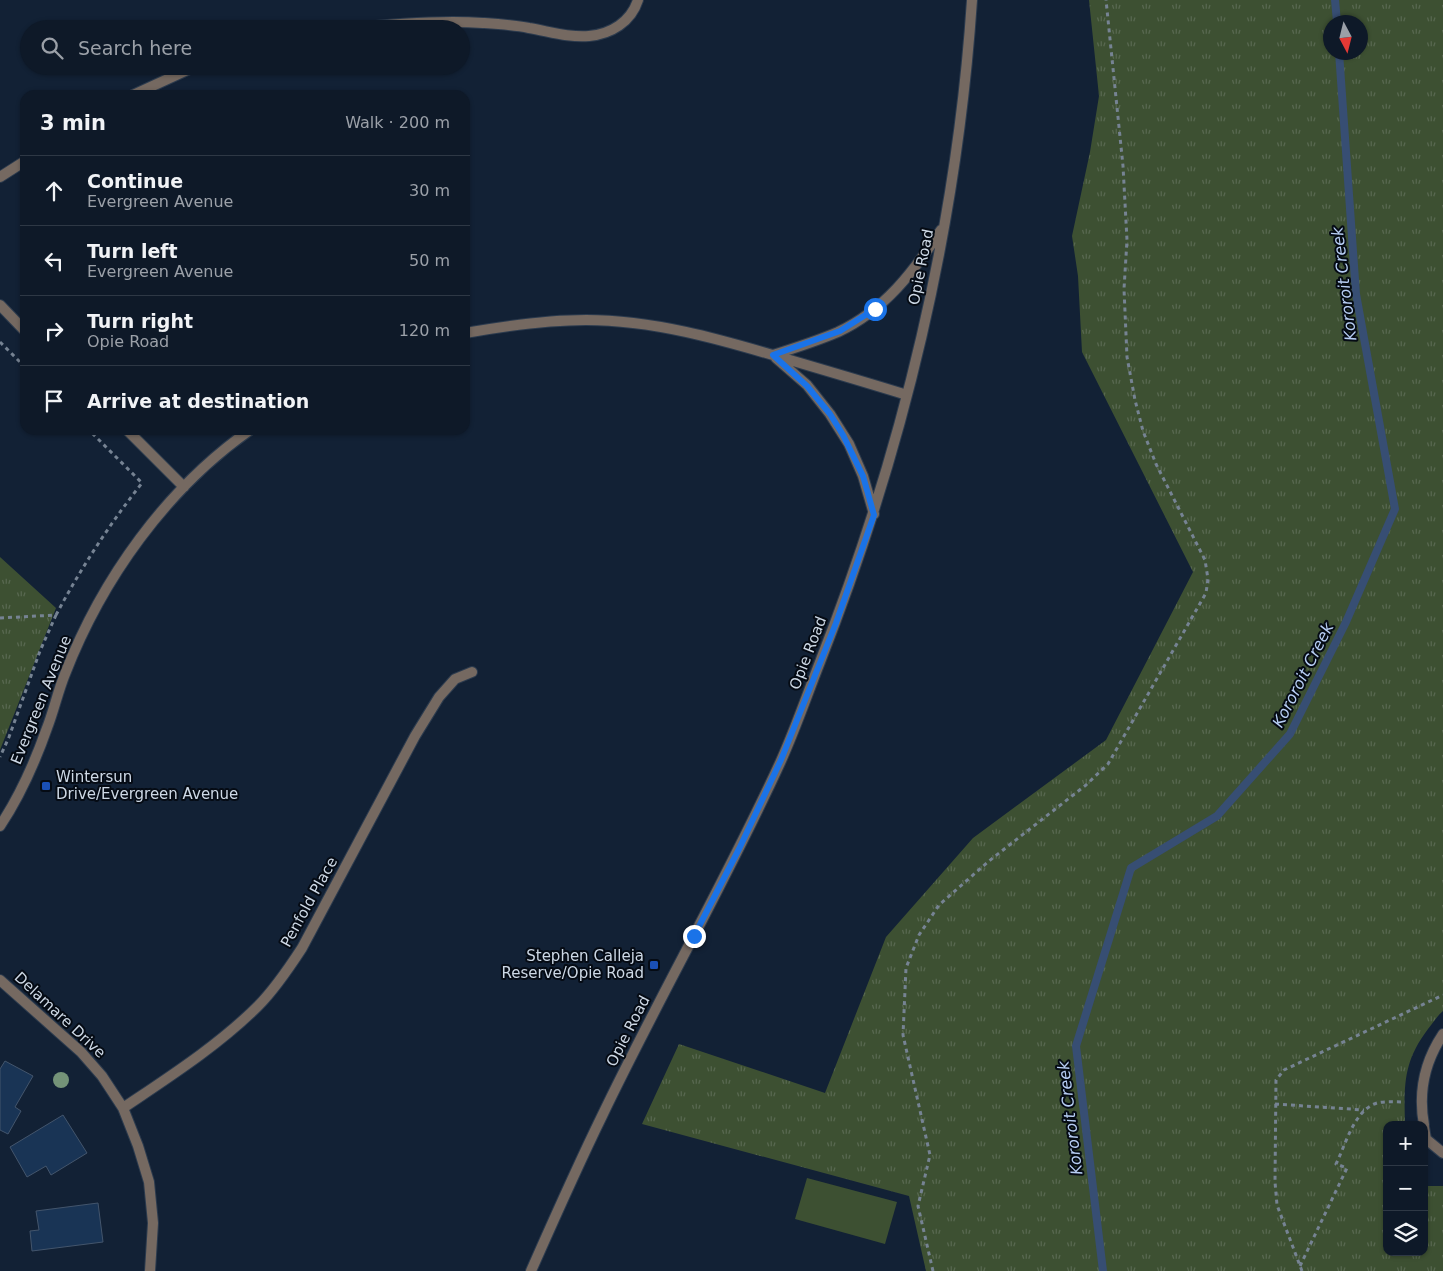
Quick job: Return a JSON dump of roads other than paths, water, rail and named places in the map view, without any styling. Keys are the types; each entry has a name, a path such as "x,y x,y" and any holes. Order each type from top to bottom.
{"street":[{"path":"470,23 528,27 573,36 588,36 614,30 626,21 638,0"},
{"name":"Opie Road","path":"531,1271 602,1114 739,849 781,760 836,623 874,515 907,395 929,302 944,225 961,118 972,0"},
{"path":"144,90 176,75"},
{"path":"0,177 20,164"},
{"path":"773,355 840,331 879,306 916,268 944,225"},
{"path":"0,305 20,326"},
{"path":"470,332 506,326 587,320 670,329 717,338 907,395"},
{"path":"773,355 807,386 830,414 843,435 863,476 874,515"},
{"path":"132,435 184,486"},
{"name":"Evergreen Avenue","path":"0,826 30,772 48,727 65,674 95,608 118,570 146,531 184,486 217,455 243,435"},
{"name":"Penfold Place","path":"123,1108 207,1049 258,1006 282,977 302,948 415,736 438,697 455,680 472,672"},
{"name":"Delamare Drive","path":"0,980 81,1052 102,1076 123,1108 138,1146 149,1182 153,1223 150,1271"},
{"path":"1424,1121 1423,1078 1433,1050 1443,1034"},
{"path":"1428,1141 1443,1153"}],"waterway":[{"name":"Kororoit Creek","path":"1335,0 1336,15"},
{"name":"Kororoit Creek","path":"1103,1271 1076,1046 1131,868 1217,816 1290,734 1346,622 1395,509 1356,294 1340,60"}],"place":[{"name":"Wintersun Drive/Evergreen Avenue","path":"46,786"},
{"name":"Stephen Calleja Reserve/Opie Road","path":"654,965"}]}
